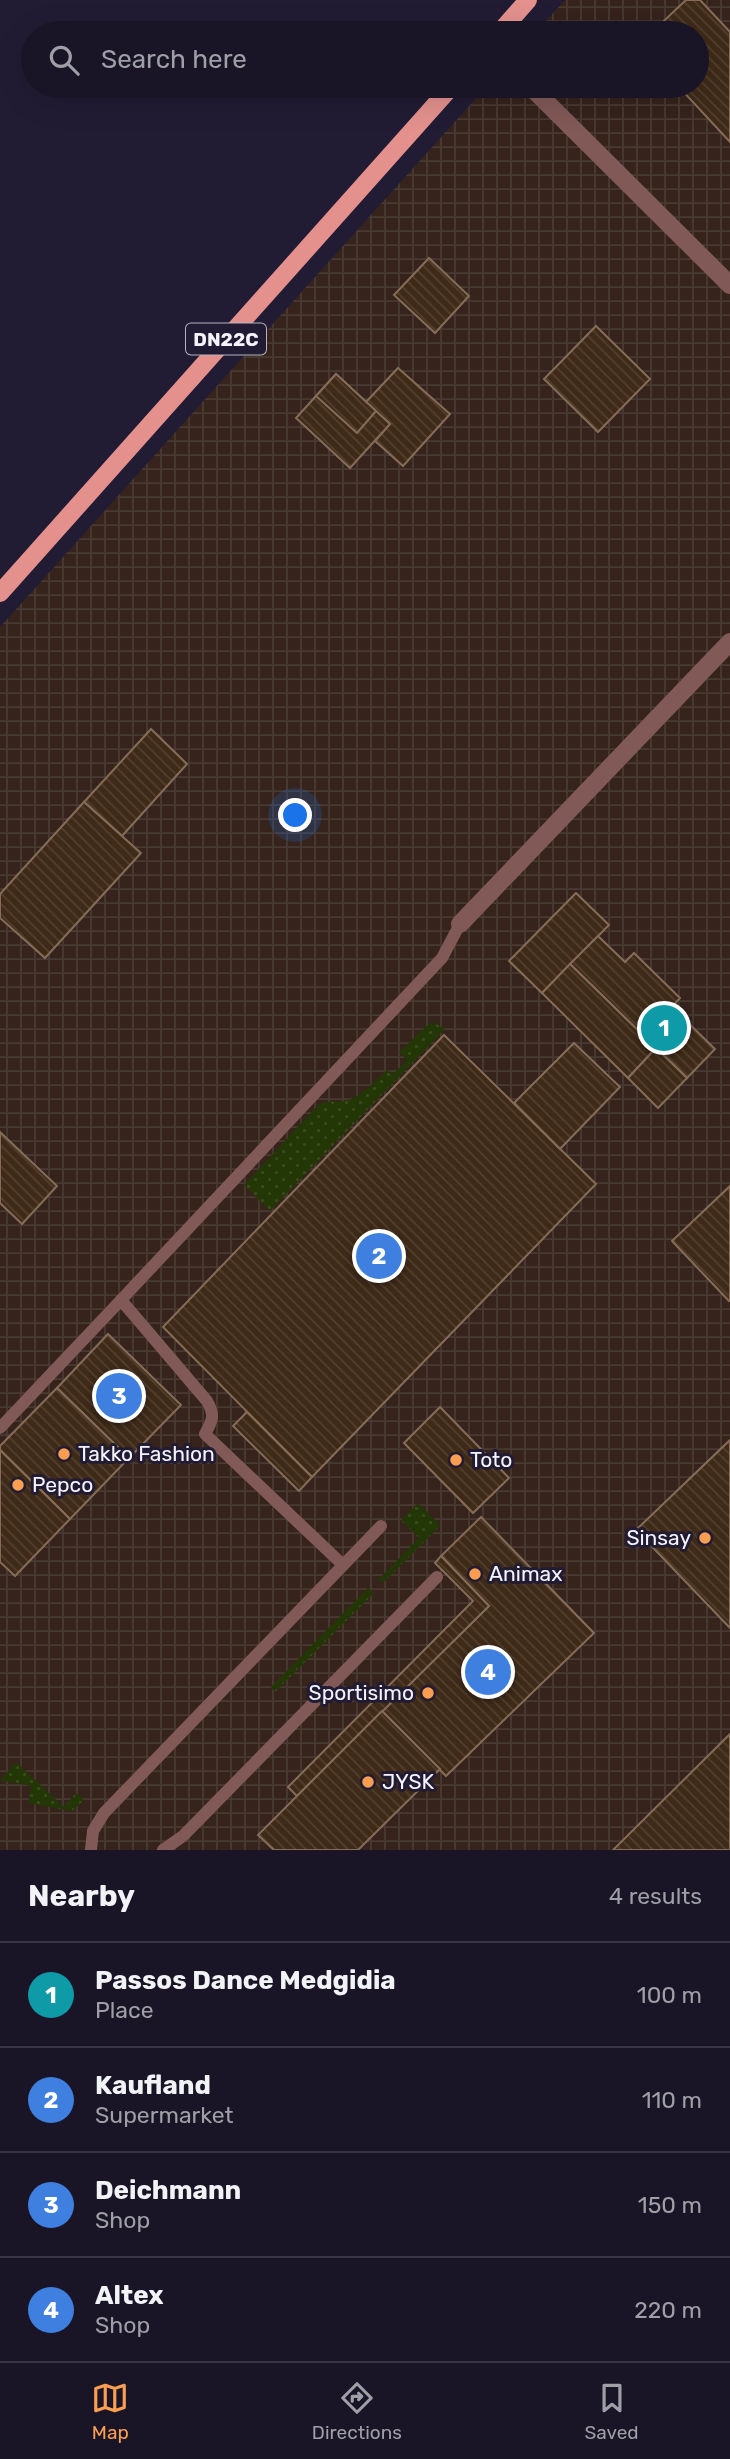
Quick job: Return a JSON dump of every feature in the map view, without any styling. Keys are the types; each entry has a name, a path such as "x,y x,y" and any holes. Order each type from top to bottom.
{"main road":[{"path":"510,21 528,0"},
{"name":"DN22C","path":"0,593 441,98"}],"street":[{"path":"542,98 730,285"},
{"path":"460,924 730,642"}],"lane":[{"path":"0,1428 442,958 460,924"},
{"path":"121,1300 214,1412 213,1421 205,1434 343,1565"},
{"path":"91,1850 93,1831 104,1813 381,1526"},
{"path":"163,1850 183,1836 437,1577"}],"shaded area":[{"path":"565,0 730,0 730,1850 0,1850 0,627 476,98 709,98 709,21 546,21"}],"green space":[{"path":"430,1023 445,1029 270,1211 244,1185 317,1106 351,1099 387,1070 393,1074 407,1060 399,1052"},
{"path":"418,1503 439,1527 383,1583 379,1579 419,1538 401,1520"},
{"path":"368,1588 374,1593 275,1692 271,1687"},
{"path":"16,1762 64,1807 76,1793 84,1800 72,1811 28,1803 31,1786 0,1780"}],"building":[{"path":"686,0 700,0 730,32 730,142 689,98 709,98 709,21 664,21"},
{"path":"429,258 469,296 435,333 394,295"},
{"path":"596,326 650,379 598,432 544,379"},
{"path":"398,368 450,414 403,466 375,441 390,424 366,402"},
{"path":"336,374 390,424 350,468 296,418"},
{"path":"336,374 376,411 357,433 316,396"},
{"path":"151,729 187,764 122,836 84,802"},
{"path":"84,802 141,853 45,958 0,918 0,894"},
{"path":"576,893 609,925 542,993 509,961"},
{"path":"598,936 625,962 634,953 680,998 672,1007 715,1049 687,1078 570,964"},
{"path":"570,964 656,1048 628,1078 542,993"},
{"path":"444,1035 596,1184 312,1477 163,1327"},
{"path":"574,1043 620,1087 560,1149 514,1103"},
{"path":"656,1048 687,1078 658,1108 628,1078"},
{"path":"0,1132 57,1186 22,1224 0,1203"},
{"path":"730,1186 730,1300 729,1301 672,1241"},
{"path":"108,1334 181,1405 129,1458 57,1388"},
{"name":"Takko Fashion","path":"57,1388 129,1458 70,1519 0,1450 0,1446"},
{"name":"Toto","path":"440,1407 509,1478 473,1513 404,1443"},
{"path":"247,1412 312,1477 299,1491 233,1426"},
{"path":"730,1440 730,1628 636,1530"},
{"name":"Pepco","path":"0,1450 70,1519 15,1576 0,1562"},
{"path":"481,1517 594,1633 446,1776 382,1711 489,1606 441,1556"},
{"path":"441,1556 489,1606 297,1796 288,1787 473,1601 435,1563"},
{"name":"JYSK","path":"382,1711 440,1769 358,1850 274,1850 258,1835"},
{"path":"730,1734 730,1850 613,1850"}],"place":[{"name":"Passos Dance Medgidia","path":"664,1028"},
{"name":"Kaufland","path":"379,1256"},
{"name":"Deichmann","path":"119,1396"},
{"name":"Takko Fashion","path":"64,1454"},
{"name":"Toto","path":"456,1460"},
{"name":"Pepco","path":"18,1485"},
{"name":"Sinsay","path":"705,1538"},
{"name":"Animax","path":"475,1574"},
{"name":"Altex","path":"488,1672"},
{"name":"Sportisimo","path":"428,1693"},
{"name":"JYSK","path":"368,1782"}]}
